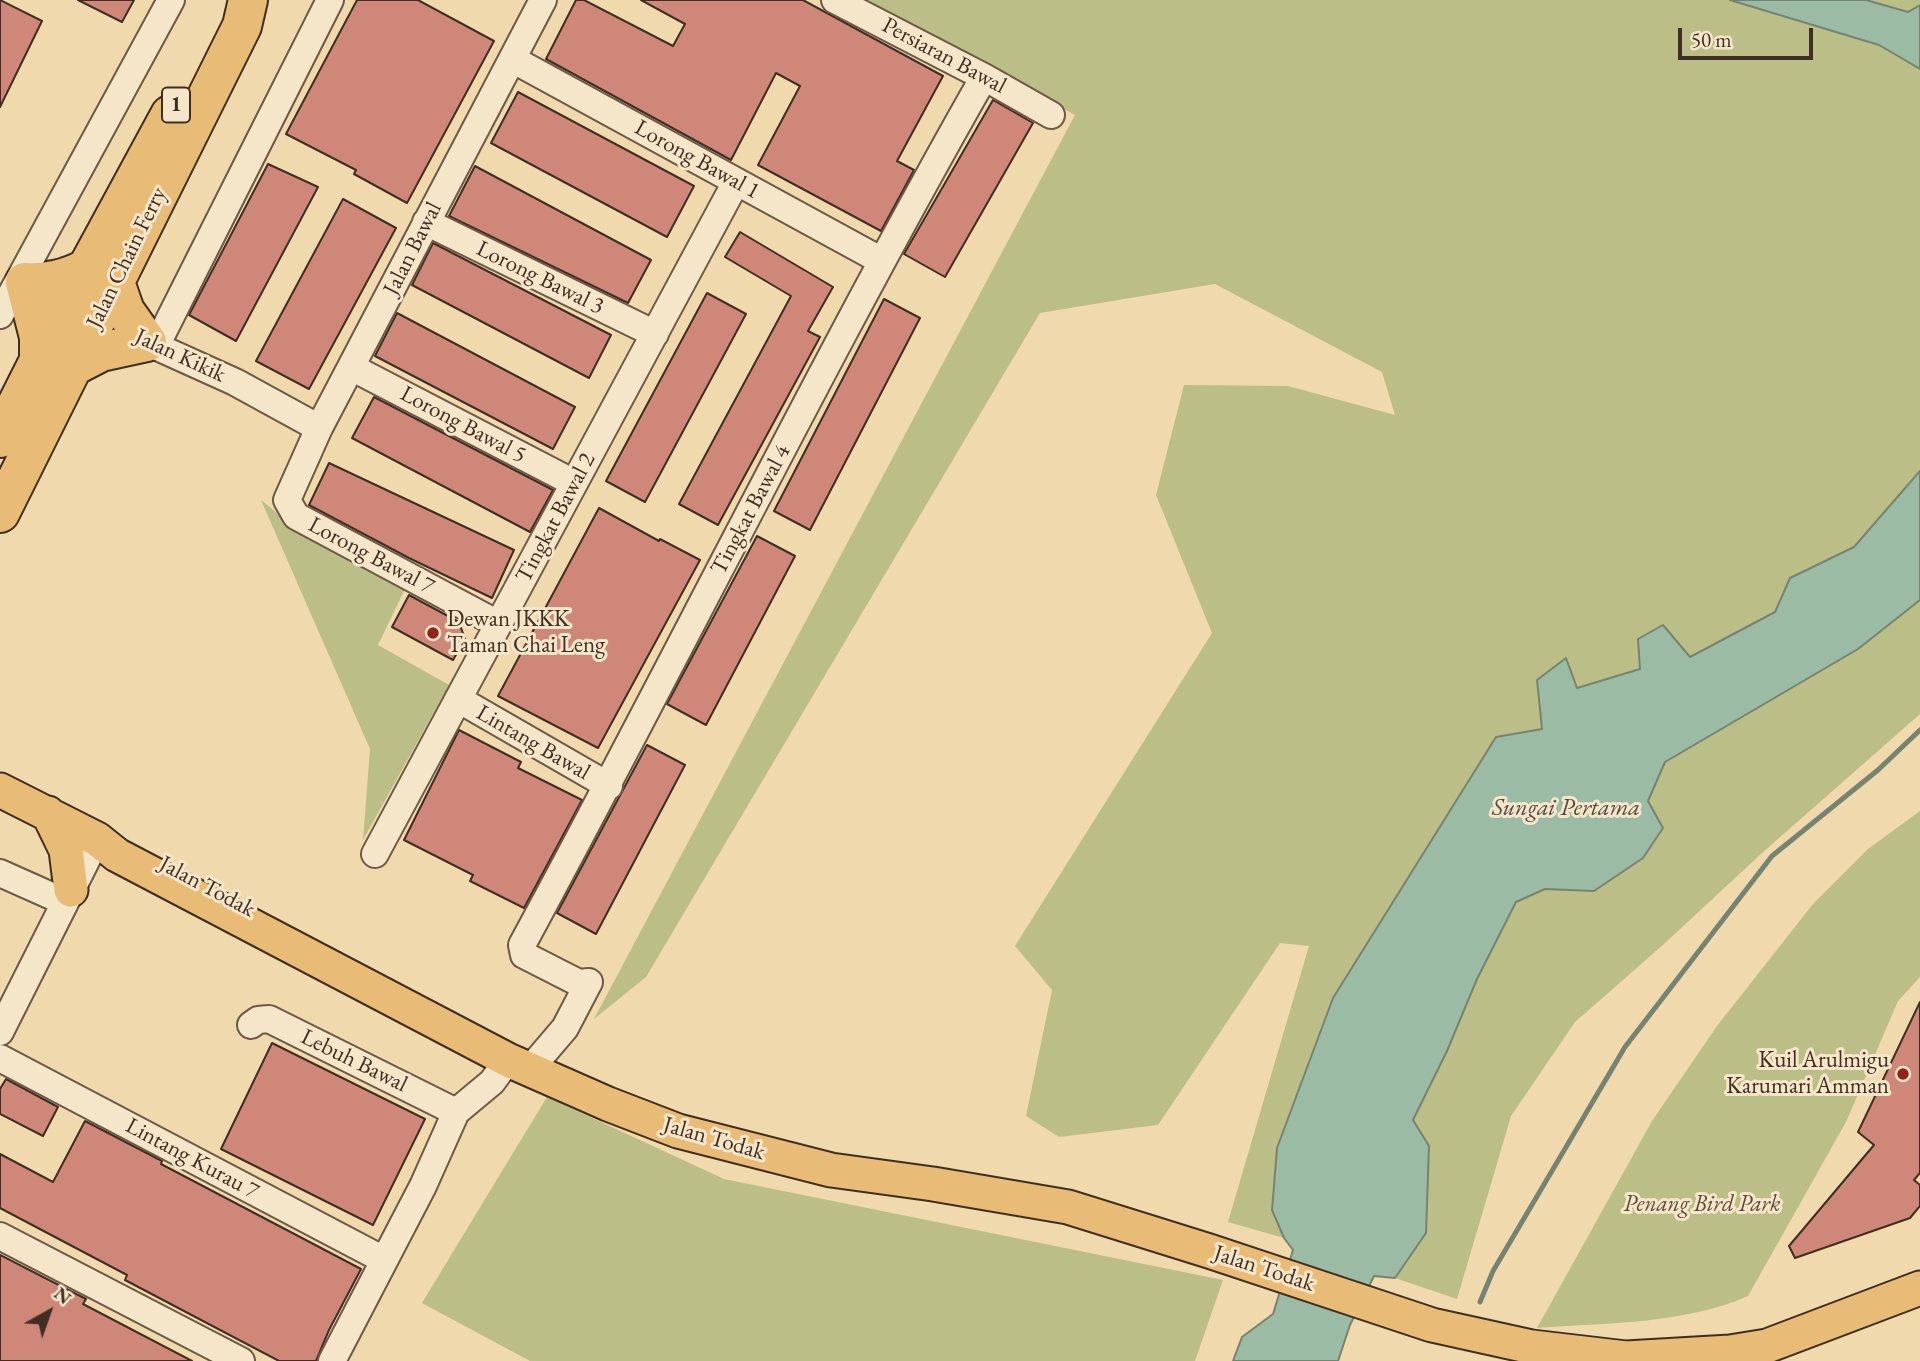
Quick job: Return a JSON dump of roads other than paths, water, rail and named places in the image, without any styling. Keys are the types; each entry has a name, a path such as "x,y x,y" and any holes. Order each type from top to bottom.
{"highway":[{"name":"Jalan Chain Ferry","path":"0,513 56,364 221,21 238,0"},
{"name":"Jalan Chain Ferry","path":"101,275 242,26 248,0"},
{"path":"101,275 151,344 101,352 56,364 40,337 14,278 48,283 101,275"},
{"name":"Jalan Chain Ferry","path":"0,438 56,364"}],"main road":[{"name":"Jalan Todak","path":"0,790 97,839 117,855 145,870 608,1104 678,1130 729,1145 831,1170 933,1184 1068,1208 1209,1251 1432,1325 1532,1347 1626,1358 1730,1352 1767,1346 1920,1288"},
{"path":"48,813 66,850 68,896"},
{"name":"Jalan Todak","path":"97,839 124,844 522,1061"},
{"path":"68,896 84,879 108,867 122,866 145,870"}],"street":[{"path":"0,315 14,278 171,0"},
{"path":"151,344 330,0"},
{"name":"Jalan Bawal","path":"287,500 319,428 543,0"},
{"name":"Persiaran Bawal","path":"835,0 1051,115"},
{"name":"Lorong Bawal 1","path":"512,59 882,261"},
{"name":"Tingkat Bawal 4","path":"522,1061 565,1028 589,982 579,982 524,955 522,945 609,786 882,261 984,77"},
{"name":"Tingkat Bawal 2","path":"375,854 736,182"},
{"name":"Lorong Bawal 3","path":"426,222 655,334"},
{"name":"Jalan Kikik","path":"14,278 235,382 319,428"},
{"name":"Lorong Bawal 5","path":"351,367 574,483"},
{"name":"Lorong Bawal 7","path":"287,500 296,516 498,624"},
{"name":"Lintang Bawal","path":"458,699 609,786"},
{"path":"0,1032 97,839"},
{"path":"0,873 68,896"},
{"name":"Lebuh Bawal","path":"251,1026 258,1020 269,1019 456,1112"},
{"name":"Lintang Kurau 7","path":"0,1058 384,1260"},
{"path":"332,1361 423,1186 456,1112 522,1061"},
{"path":"0,1236 241,1361"}],"water":[{"path":"1730,0 1866,0 1908,12 1920,5 1920,69 1879,45"},
{"name":"Sungai Pertama","path":"1920,471 1920,600 1858,649 1665,762 1648,801 1663,828 1643,858 1594,891 1545,889 1516,902 1477,979 1447,1051 1413,1120 1429,1146 1426,1233 1395,1278 1374,1276 1350,1325 1338,1361 1233,1361 1242,1337 1273,1314 1293,1250 1284,1238 1272,1210 1277,1148 1333,998 1496,737 1542,729 1537,680 1566,658 1577,688 1640,669 1638,639 1663,625 1690,657 1775,612 1790,578 1854,547"}],"waterway":[{"path":"1480,1302 1493,1271 1625,1047 1772,856 1878,770 1920,730"}],"place":[{"name":"Dewan JKKK Taman Chai Leng","path":"433,633"},
{"name":"Kuil Arulmigu Karumari Amman","path":"1903,1074"}],"park label":[{"name":"Penang Bird Park","path":"1702,1205"}]}
